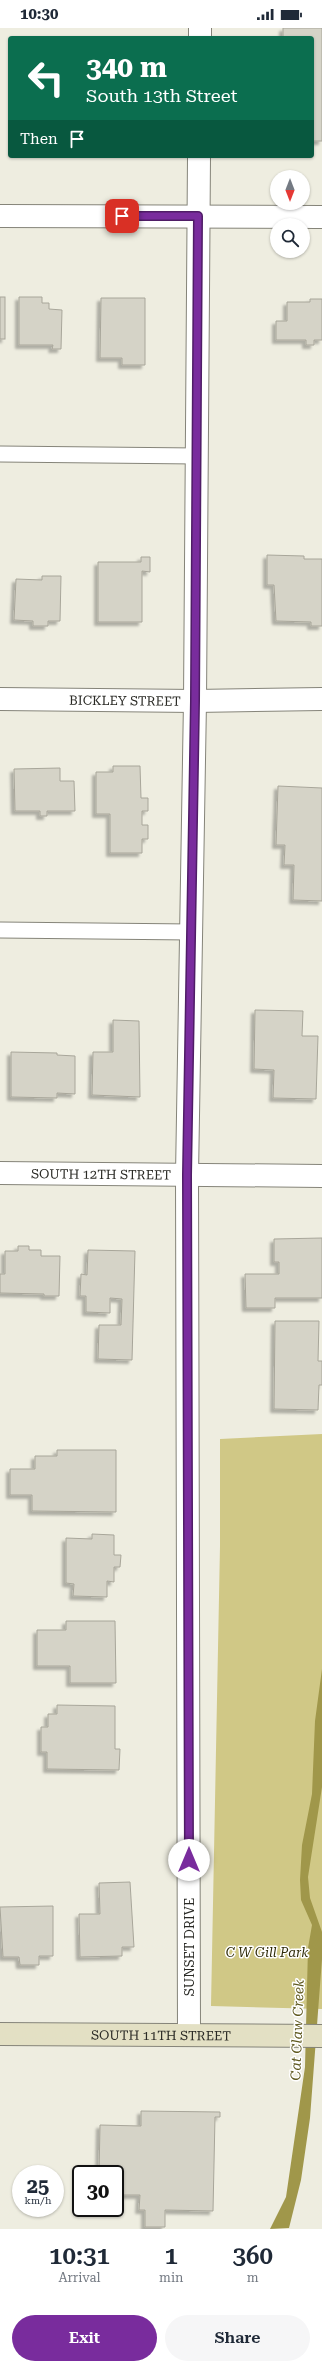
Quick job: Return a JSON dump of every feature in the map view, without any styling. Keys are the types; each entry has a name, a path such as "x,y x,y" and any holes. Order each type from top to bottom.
{"street":[{"name":"SUNSET DRIVE","path":"189,2035 187,1175 195,701 199,158"},
{"path":"0,216 322,217"},
{"name":"BICKLEY STREET","path":"0,699 195,701 322,698"},
{"name":"SOUTH 12TH STREET","path":"0,1173 322,1176"},
{"name":"SOUTH 11TH STREET","path":"0,2034 322,2036"}],"lane":[{"path":"0,454 197,456"},
{"path":"0,930 191,932"}],"green space":[{"name":"C W Gill Park","path":"322,1434 322,2009 211,2006 220,1546 220,1439"}],"shaded area":[{"path":"322,1669 322,1787 308,1877 310,1898 322,1932 322,1959 310,2118 301,2180 289,2228 270,2229 286,2197 305,2067 308,1948 312,1925 301,1900 300,1880 302,1845 312,1794 315,1721"}],"building":[{"path":"283,28 322,28 322,141 314,141 314,36 283,36"},
{"path":"0,297 5,297 5,339 0,339"},
{"path":"19,297 42,297 42,303 49,303 49,309 62,310 61,349 52,349 53,345 19,345"},
{"path":"101,298 145,298 145,365 122,365 122,358 100,358"},
{"path":"310,299 322,299 322,340 314,340 314,345 306,345 306,340 276,340 276,321 287,321 287,302 310,302"},
{"path":"267,555 304,556 304,559 322,559 322,626 311,626 311,622 276,621 274,585 267,585"},
{"path":"141,557 150,557 150,572 142,571 142,622 98,622 98,562 141,562"},
{"path":"42,576 61,576 60,621 48,621 48,626 33,626 33,621 14,620 16,579 42,580"},
{"path":"113,766 140,766 141,798 148,798 148,811 142,811 142,825 148,825 148,839 142,839 142,853 110,853 110,814 96,814 96,772 113,772"},
{"path":"60,768 60,781 74,781 75,811 47,811 47,816 40,816 40,811 15,811 14,769"},
{"path":"278,786 322,788 322,901 293,900 294,865 284,865 285,845 276,845"},
{"path":"255,1010 303,1011 302,1036 318,1036 316,1099 273,1098 274,1070 254,1069"},
{"path":"113,1020 139,1021 140,1097 92,1095 93,1052 113,1052"},
{"path":"11,1052 57,1053 57,1055 75,1056 75,1094 57,1093 57,1098 11,1097"},
{"path":"322,1238 322,1298 275,1298 275,1308 246,1308 245,1274 279,1274 279,1262 274,1262 274,1239"},
{"path":"18,1246 29,1246 29,1250 41,1250 41,1256 60,1256 59,1296 44,1296 44,1294 0,1293 0,1274 5,1274 5,1251 18,1251"},
{"path":"88,1250 135,1251 132,1360 98,1359 99,1325 121,1325 122,1299 110,1298 110,1313 86,1312 86,1296 80,1296 81,1274 87,1275"},
{"path":"275,1321 319,1321 318,1361 322,1361 322,1385 319,1385 318,1410 274,1409"},
{"path":"57,1450 116,1450 116,1512 32,1511 32,1495 10,1495 10,1469 35,1469 35,1456 57,1456"},
{"path":"92,1534 114,1535 114,1555 121,1555 120,1567 114,1567 114,1582 107,1581 107,1597 73,1596 74,1584 66,1583 66,1538 92,1539"},
{"path":"66,1621 115,1621 116,1683 70,1683 70,1666 37,1666 37,1630 66,1630"},
{"path":"57,1705 115,1706 115,1749 120,1749 119,1770 47,1769 47,1752 41,1752 41,1727 48,1727 48,1714 57,1714"},
{"path":"130,1882 134,1947 122,1947 122,1956 80,1957 79,1914 100,1914 99,1883"},
{"path":"53,1906 53,1956 39,1956 39,1965 20,1965 19,1957 3,1957 0,1907"},
{"path":"141,2111 220,2112 220,2117 215,2117 213,2211 165,2210 165,2227 145,2227 145,2210 139,2210 140,2195 124,2195 124,2165 99,2165 100,2125 141,2126"}],"route":[{"path":"122,216 198,216 195,701 187,1175 189,1860"}],"water label":[{"name":"Cat Claw Creek","path":"297,2030"}]}
